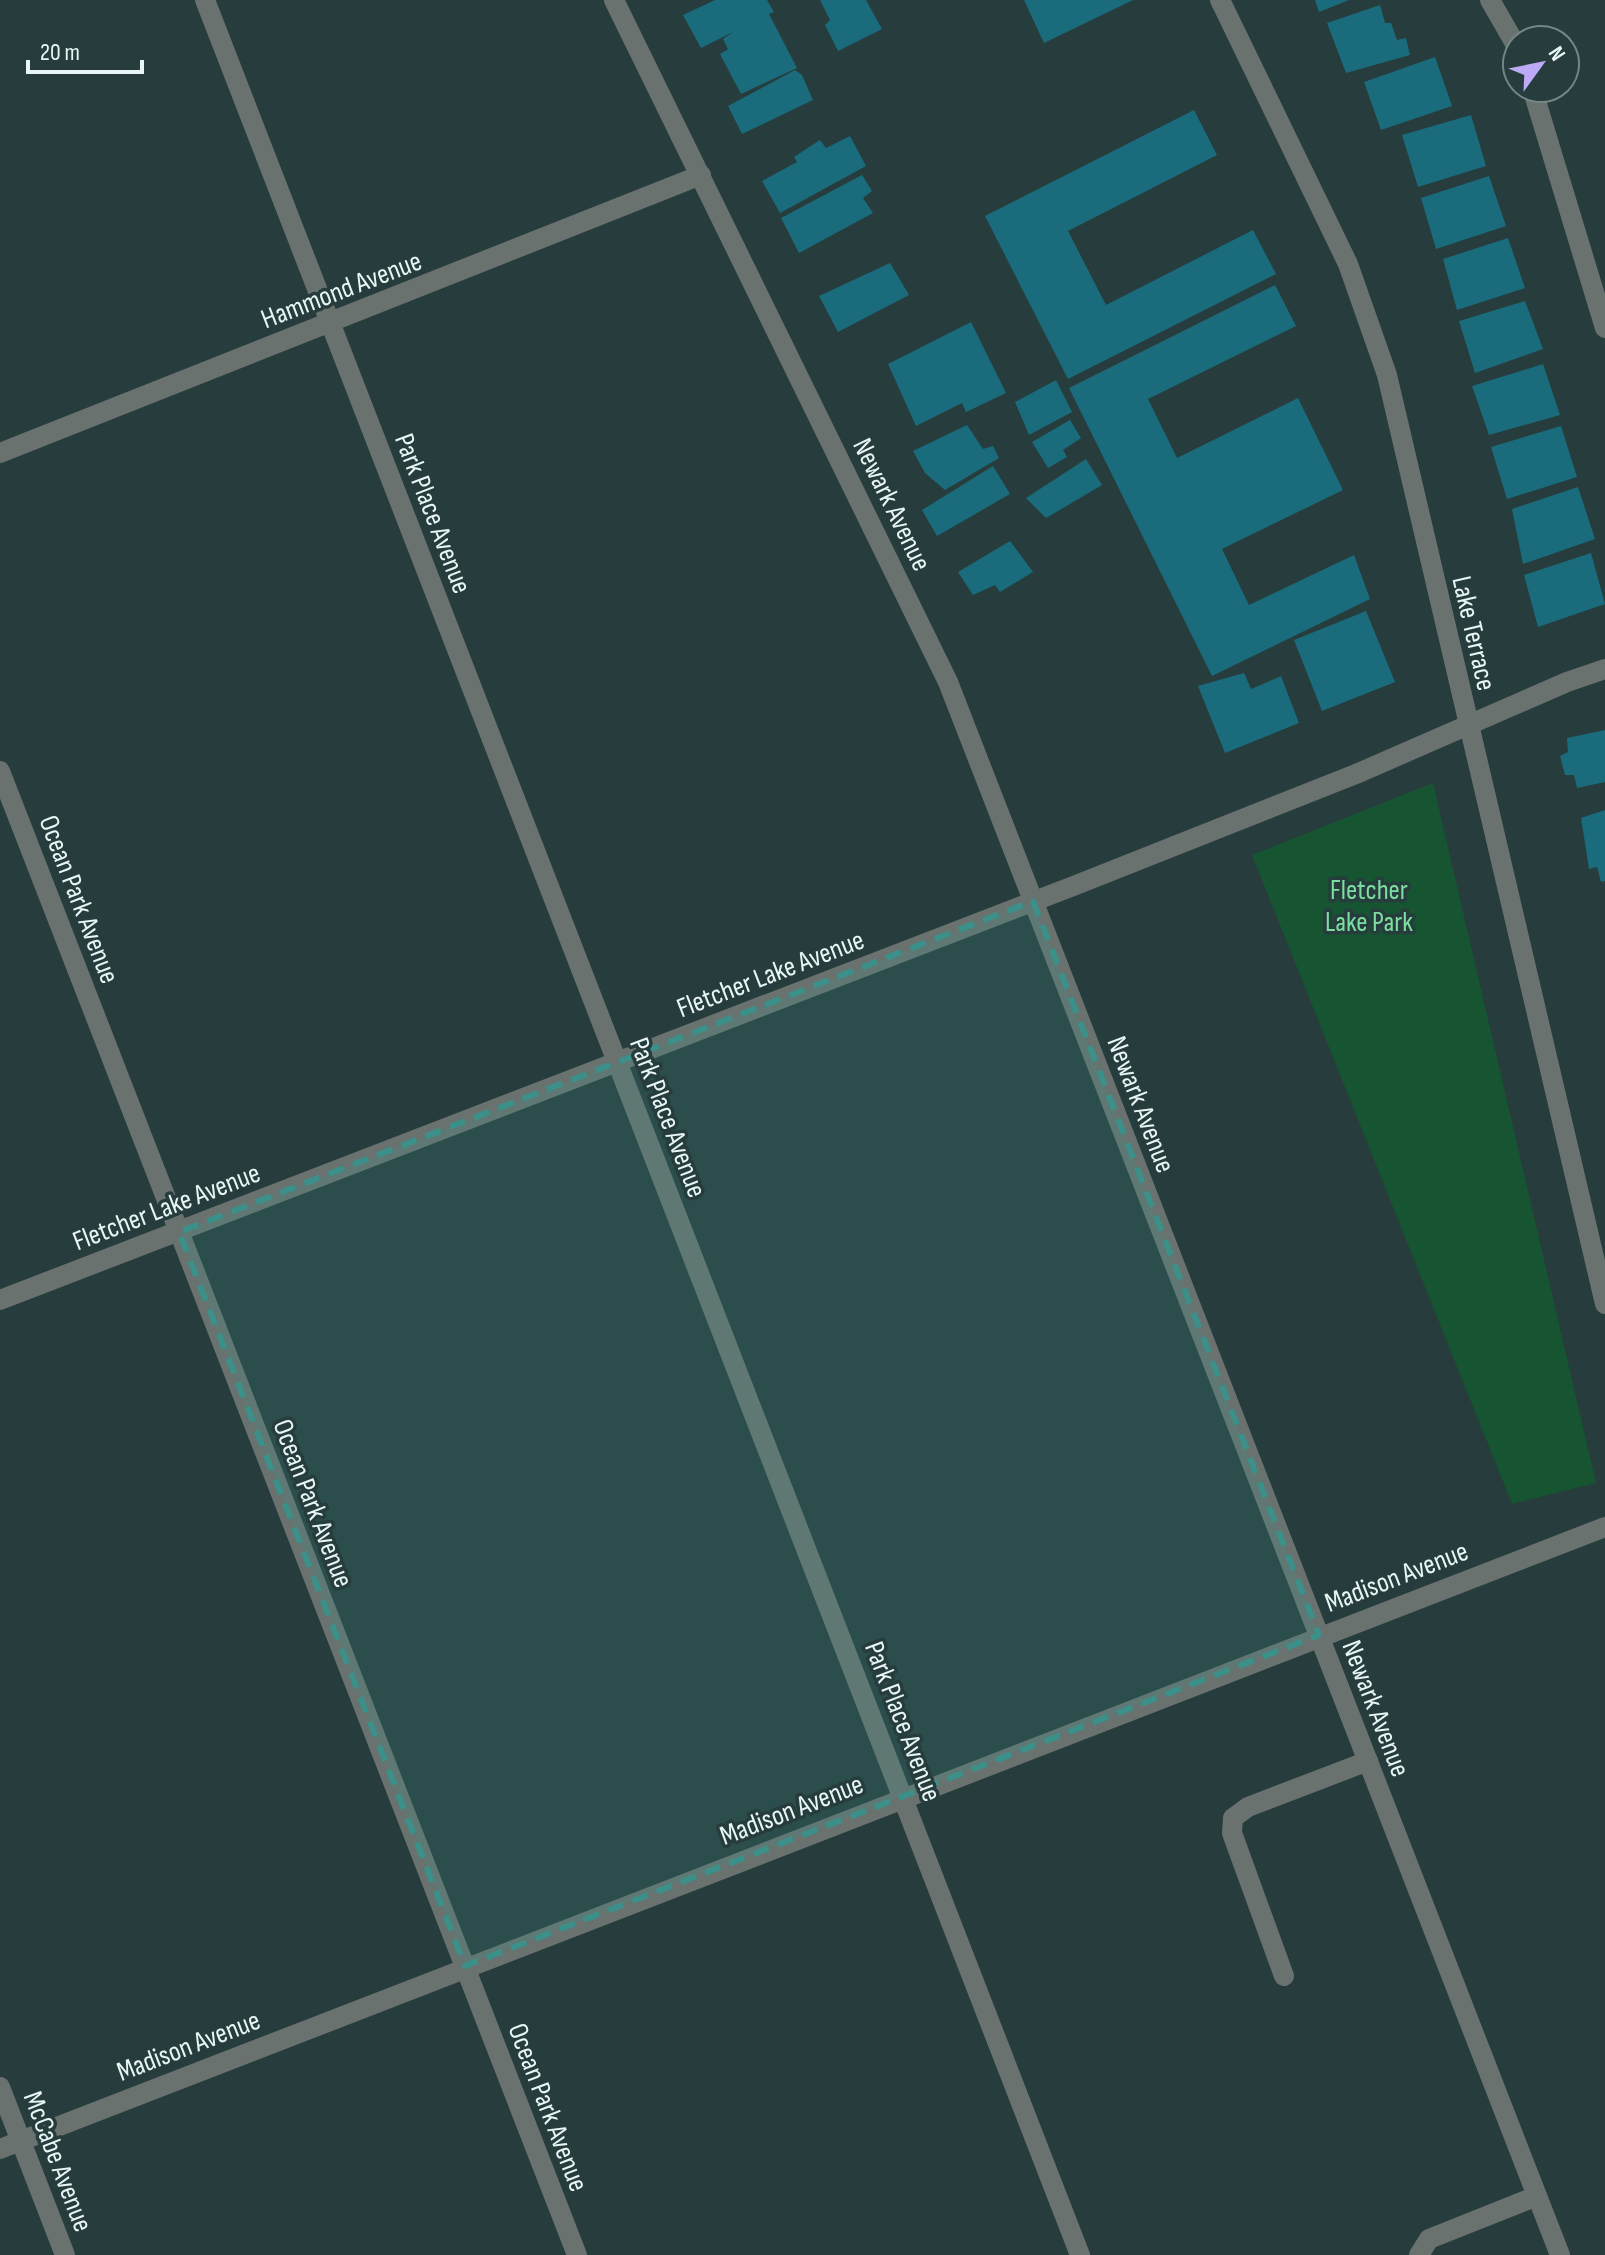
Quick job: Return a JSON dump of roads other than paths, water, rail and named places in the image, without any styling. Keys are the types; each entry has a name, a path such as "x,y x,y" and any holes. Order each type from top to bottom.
{"street":[{"name":"Park Place Avenue","path":"205,0 1080,2255"},
{"name":"Newark Avenue","path":"614,0 948,682 1560,2255"},
{"name":"Lake Terrace","path":"1220,0 1366,308 1387,375 1605,1304"},
{"path":"1490,0 1504,24"},
{"path":"1537,104 1605,328"},
{"name":"Hammond Avenue","path":"0,453 701,175"},
{"name":"Fletcher Lake Avenue","path":"0,1300 1033,901 1356,774 1567,682 1605,669"},
{"name":"Ocean Park Avenue","path":"0,771 577,2255"},
{"name":"Madison Avenue","path":"0,2149 903,1796 1605,1527"},
{"path":"1284,1976 1232,1833 1233,1818 1248,1807 1368,1761"},
{"name":"McCabe Avenue","path":"0,2087 65,2255"},
{"path":"1419,2255 1429,2239 1537,2196"}],"park label":[{"name":"Fletcher Lake Park","path":"1369,905"}]}
